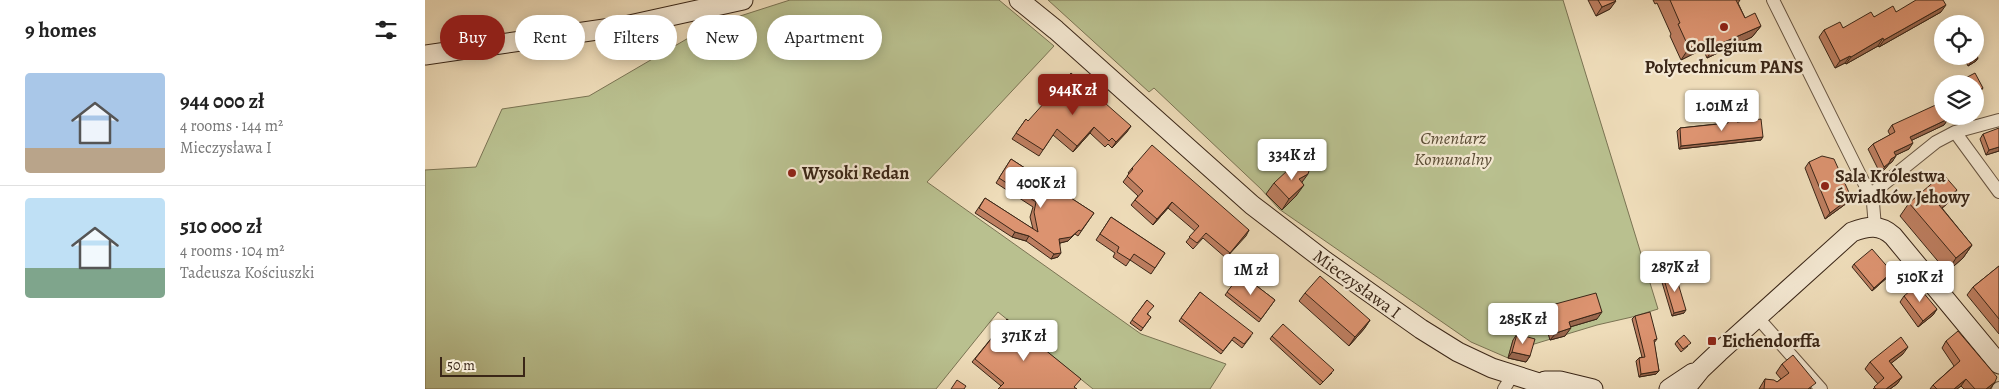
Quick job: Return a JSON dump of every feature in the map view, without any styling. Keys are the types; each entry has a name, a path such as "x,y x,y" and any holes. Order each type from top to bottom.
{"main road":[{"path":"425,55 625,26 743,0"},
{"name":"Mieczysława I","path":"1019,0 1056,30 1252,205 1293,237 1439,342 1474,360 1508,382 1533,380 1560,381 1593,389"},
{"path":"1671,388 1701,369 1852,232 1864,227 1883,228 1893,236 1999,364"},
{"name":"Mieczysława I","path":"1533,380 1558,389"}],"street":[{"path":"1773,0 1870,195 1873,203 1875,227"},
{"path":"1870,195 1936,142 1955,132 1999,120"},
{"path":"1955,132 1999,192"},
{"path":"1759,318 1821,389"}],"green space":[{"path":"790,0 999,0 1054,46 927,182 1141,334 1226,364 1210,389 1093,389 998,312 936,389 425,389 425,170 476,167 502,109 589,96 651,60 677,60 677,45 687,39 687,60 757,60 757,15 743,15"},
{"name":"Cmentarz Komunalny","path":"1048,0 1563,0 1658,309 1531,345 1513,340 1508,358 1471,342 1279,209 1261,189 1154,88 1149,92"}],"building":[{"path":"1598,0 1615,0 1616,1 1602,7"},
{"path":"1670,0 1736,0 1745,18 1755,13 1761,26 1715,46 1712,38 1689,48"},
{"path":"1916,0 1943,0 1946,5 1884,40 1883,38 1851,57 1840,61 1824,30 1840,22 1843,28 1871,12 1874,17 1893,6 1896,12"},
{"path":"1071,73 1131,126 1116,142 1112,138 1109,141 1094,127 1077,146 1057,129 1043,150 1016,133 1026,119 1028,121"},
{"path":"1934,106 1935,125 1910,137 1913,143 1894,152 1896,156 1884,167 1873,144 1895,132 1892,125"},
{"path":"1736,118 1737,122 1761,119 1763,137 1681,146 1680,128 1728,123 1728,119"},
{"path":"1999,128 1999,147 1989,150 1983,134"},
{"path":"1152,145 1249,230 1230,253 1206,233 1197,243 1189,237 1199,226 1172,202 1157,219 1135,200 1143,191 1127,176"},
{"name":"Sala Królestwa Świadków Jehowy","path":"1822,156 1834,159 1851,197 1830,213 1809,162"},
{"path":"1011,159 1094,213 1081,231 1079,230 1071,237 1059,239 1061,253 1054,254 1029,236 1015,232 979,208 985,198 1038,232 1034,212 1036,202 999,178"},
{"path":"1305,163 1310,168 1308,174 1299,179 1304,185 1289,199 1274,183 1289,169 1294,175 1299,166"},
{"path":"1943,174 1957,190 1939,205 1972,245 1956,258 1909,203"},
{"path":"1111,217 1165,253 1155,268 1134,254 1130,260 1117,252 1119,247 1100,234"},
{"path":"1872,249 1892,272 1874,288 1854,264"},
{"path":"1999,266 1999,319 1973,287"},
{"path":"1675,273 1686,310 1674,313 1663,276"},
{"path":"1241,274 1275,300 1261,319 1227,292"},
{"path":"1320,276 1370,320 1355,337 1305,293"},
{"path":"1917,285 1937,309 1923,321 1904,296"},
{"path":"1200,292 1253,333 1244,344 1234,337 1223,351 1181,318"},
{"path":"1596,293 1602,312 1569,322 1571,328 1556,333 1548,306"},
{"path":"1147,300 1154,306 1147,314 1151,317 1143,328 1132,320"},
{"path":"1650,312 1657,339 1654,340 1659,371 1641,374 1639,358 1645,357 1635,316"},
{"path":"1007,319 1081,379 1074,387 1077,389 998,389 1004,383 975,359"},
{"path":"1283,324 1334,370 1323,382 1272,336"},
{"path":"1958,331 1997,377 1995,382 1986,389 1975,389 1966,379 1954,389 1937,389 1933,385 1960,361 1946,341"},
{"path":"1517,334 1535,339 1530,356 1512,352"},
{"path":"1684,335 1691,343 1683,349 1677,341"},
{"path":"1901,337 1908,347 1889,361 1902,377 1886,389 1876,389 1874,387 1884,378 1870,362"},
{"path":"1793,355 1816,383 1808,389 1764,389 1765,379 1777,382 1789,373 1782,364"},
{"path":"957,380 966,386 964,389 951,389"}],"place":[{"name":"Collegium Polytechnicum PANS","path":"1724,27"},
{"name":"Wysoki Redan","path":"792,173"},
{"name":"Sala Królestwa Świadków Jehowy","path":"1825,186"},
{"name":"Eichendorffa","path":"1712,341"}]}
